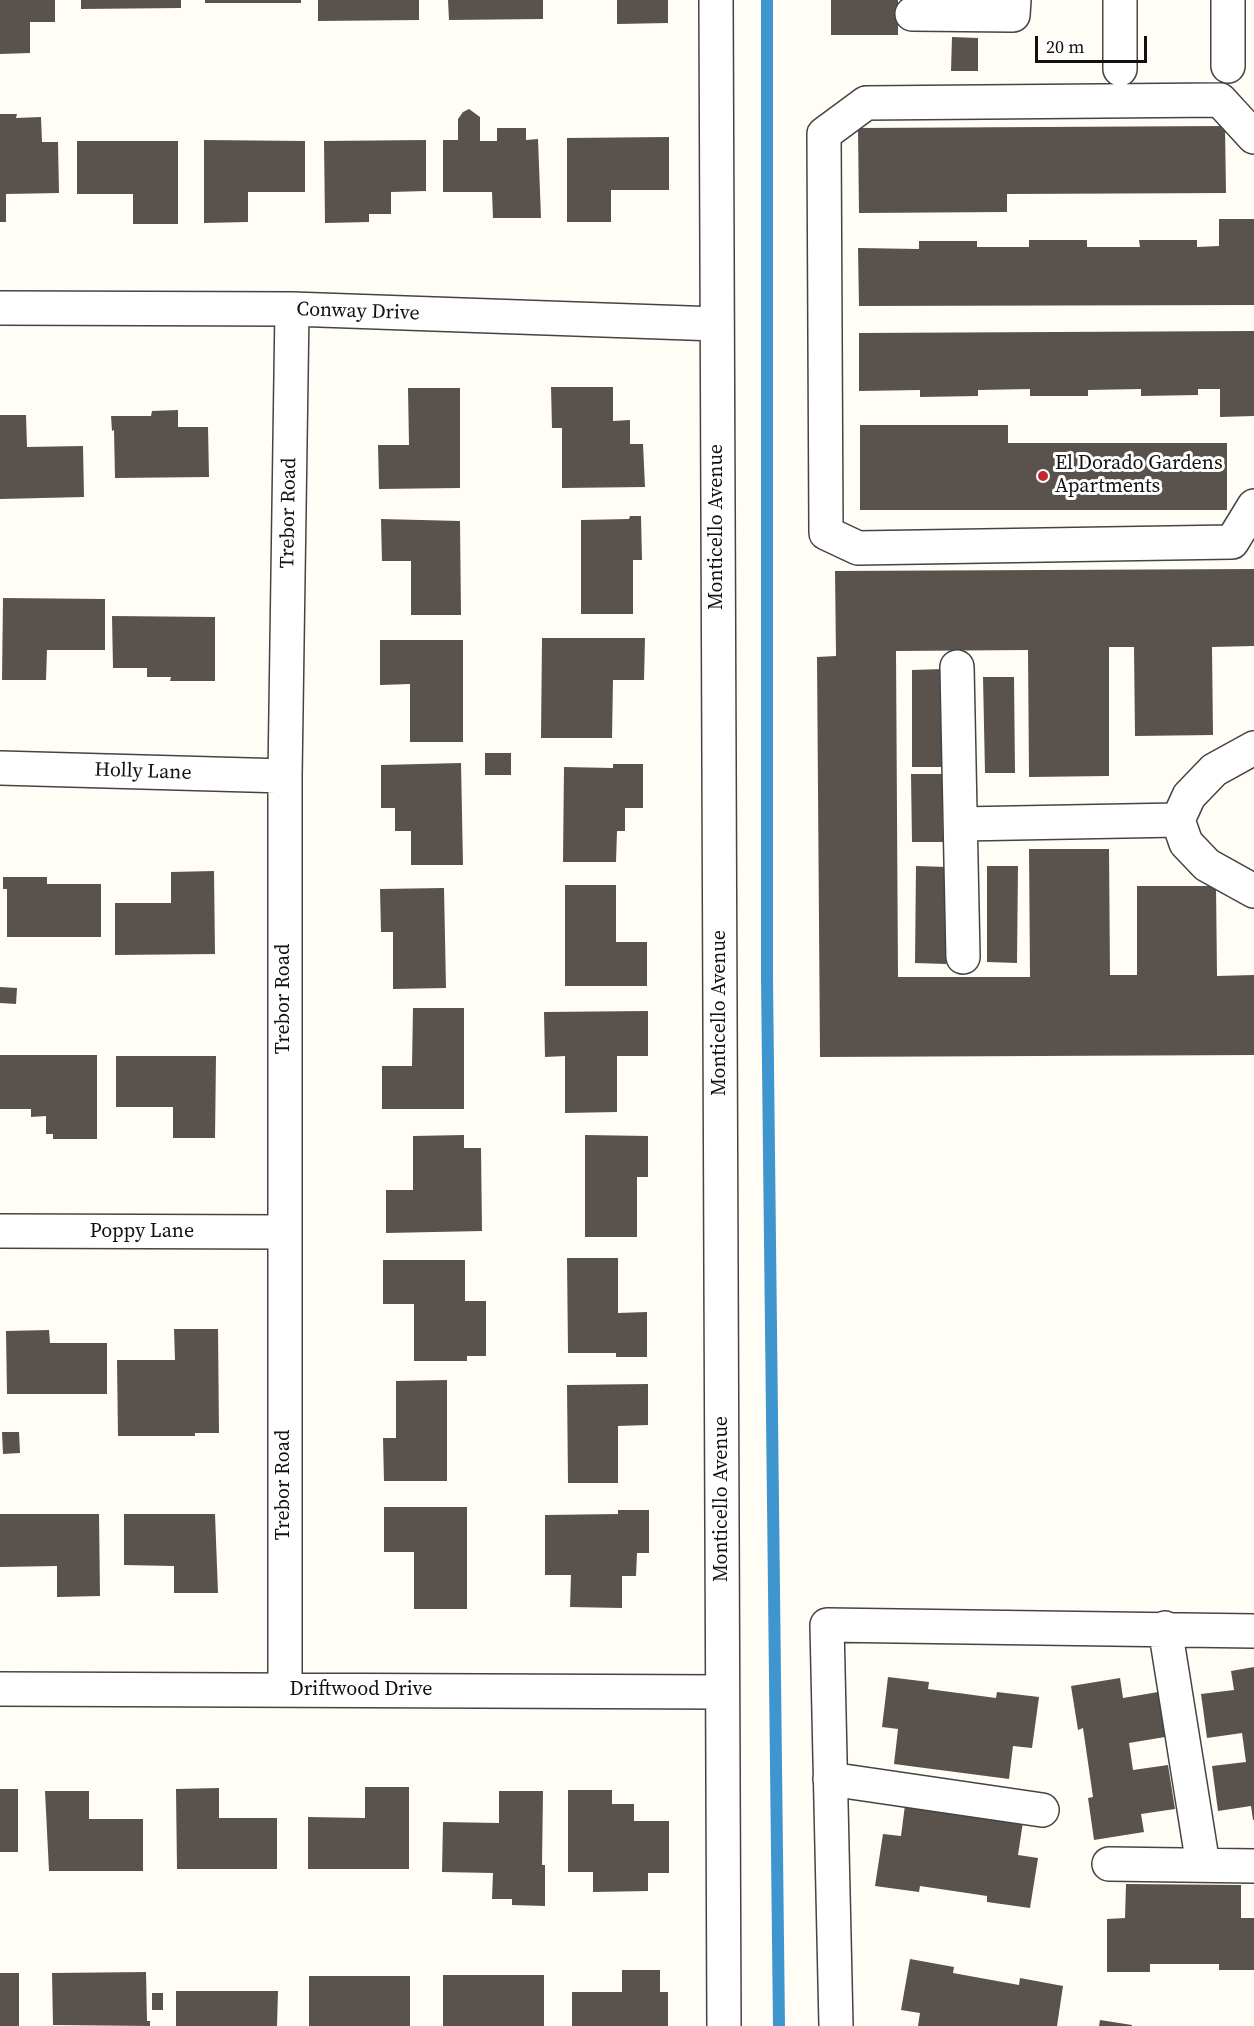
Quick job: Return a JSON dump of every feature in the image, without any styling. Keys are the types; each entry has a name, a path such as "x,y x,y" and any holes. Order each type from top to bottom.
{"street":[{"name":"Monticello Avenue","path":"716,0 724,2026"},
{"path":"912,14 1013,15 1014,0"},
{"path":"1120,0 1120,69"},
{"path":"1228,0 1228,66"},
{"path":"1254,137 1220,100 866,103 824,134 826,533 858,549 1233,542 1254,506"},
{"name":"Conway Drive","path":"0,308 292,309 717,324"},
{"name":"Trebor Road","path":"285,1689 283,1232 285,777 292,309"},
{"path":"957,667 963,957"},
{"path":"1254,748 1214,770 1189,796 1178,820 1186,843 1207,866 1254,891"},
{"name":"Holly Lane","path":"0,768 285,777"},
{"path":"961,824 1178,820"},
{"name":"Poppy Lane","path":"0,1231 283,1232"},
{"path":"836,2026 827,1625 1254,1630"},
{"path":"1165,1628 1203,1865"},
{"name":"Driftwood Drive","path":"0,1689 722,1692"},
{"path":"830,1779 1042,1810"},
{"path":"1109,1864 1254,1866"}],"building":[{"path":"0,0 55,0 55,22 30,22 30,53 0,54"},
{"path":"81,0 181,0 181,8 81,9"},
{"path":"205,0 301,0 301,3 205,3"},
{"path":"318,0 419,0 419,20 318,21"},
{"path":"448,0 543,0 543,19 449,20"},
{"path":"617,0 668,0 668,23 617,24"},
{"path":"831,0 898,0 898,35 831,35"},
{"path":"952,37 978,38 978,71 951,71"},
{"path":"469,109 480,117 480,141 497,141 497,128 526,128 526,140 538,139 541,218 493,218 492,192 443,192 443,140 458,140 458,119 463,112"},
{"path":"0,114 17,114 16,118 41,117 42,142 58,142 59,193 6,194 6,222 0,222"},
{"path":"1225,126 1226,193 1007,194 1007,212 859,213 858,128"},
{"path":"669,137 669,190 611,190 611,222 567,222 567,138"},
{"path":"204,140 305,141 305,192 248,192 248,222 204,223"},
{"path":"426,140 426,191 391,192 391,214 369,214 369,222 325,223 324,141"},
{"path":"77,141 178,141 178,224 133,224 133,194 77,194"},
{"path":"1219,219 1254,219 1254,305 859,306 858,248 919,249 919,241 977,241 977,247 1029,247 1029,240 1087,240 1087,247 1140,247 1139,240 1197,240 1197,247 1219,246"},
{"name":"El Dorado Gardens Apartments","path":"1254,331 1254,416 1220,417 1220,389 1198,389 1198,395 1141,396 1141,389 1088,390 1088,396 1030,396 1030,389 978,390 978,396 920,397 920,390 859,391 859,333"},
{"path":"551,387 613,387 613,421 630,420 630,444 643,444 645,487 562,488 562,428 552,428"},
{"path":"408,388 460,388 460,488 379,489 378,445 409,445"},
{"path":"178,410 178,427 208,427 209,477 115,478 114,430 112,431 111,416 151,416 152,411"},
{"path":"0,415 26,415 27,447 83,446 84,497 0,499"},
{"name":"El Dorado Gardens Apartments","path":"860,425 1008,425 1008,443 1227,443 1227,510 860,510"},
{"path":"630,516 641,516 642,560 633,560 633,614 581,614 581,520 629,519"},
{"path":"381,519 460,521 461,615 411,615 411,561 382,561"},
{"path":"1254,569 1254,646 1212,647 1213,735 1135,736 1134,647 1109,647 1109,776 1029,777 1028,650 896,651 898,977 1030,977 1029,849 1109,849 1110,975 1137,975 1137,886 1216,886 1217,976 1254,975 1254,1055 820,1057 817,657 836,656 835,571"},
{"path":"3,598 105,599 105,650 47,650 46,680 2,680"},
{"path":"112,616 215,617 215,681 170,681 171,677 147,677 147,668 113,668"},
{"path":"542,638 645,638 644,680 613,680 612,738 541,738"},
{"path":"380,640 463,640 463,742 410,742 410,684 380,685"},
{"path":"943,669 943,767 912,767 912,670"},
{"path":"983,677 1014,677 1015,773 985,773"},
{"path":"485,753 511,753 511,775 485,775"},
{"path":"461,763 463,865 411,865 411,831 395,831 395,808 381,808 381,765"},
{"path":"613,764 643,764 643,808 625,808 625,831 617,831 616,862 563,862 564,767 613,768"},
{"path":"911,774 942,774 943,842 912,842"},
{"path":"916,866 947,867 946,964 915,963"},
{"path":"987,866 1018,866 1017,963 987,962"},
{"path":"214,871 215,954 115,955 115,903 171,903 171,872"},
{"path":"3,877 47,877 47,884 101,884 101,937 7,937 7,889 3,889"},
{"path":"565,885 616,885 616,942 647,942 647,986 565,986"},
{"path":"444,888 446,988 393,989 393,932 381,932 380,889"},
{"path":"0,987 17,988 16,1004 0,1003"},
{"path":"413,1008 464,1008 464,1109 382,1109 382,1066 412,1066"},
{"path":"648,1011 648,1056 617,1056 617,1112 565,1113 565,1056 545,1057 544,1012"},
{"path":"0,1055 97,1055 97,1139 53,1139 53,1134 46,1134 46,1116 31,1117 31,1109 0,1109"},
{"path":"116,1056 216,1056 215,1138 173,1138 173,1107 116,1107"},
{"path":"464,1135 464,1148 481,1148 482,1231 386,1233 386,1190 413,1190 413,1136"},
{"path":"585,1135 648,1136 648,1177 637,1177 637,1237 585,1237"},
{"path":"567,1258 618,1258 618,1313 647,1312 647,1357 616,1357 616,1353 568,1353"},
{"path":"383,1260 465,1260 465,1301 486,1301 486,1356 467,1356 467,1361 414,1361 414,1304 383,1304"},
{"path":"174,1329 218,1329 219,1433 195,1433 195,1436 118,1436 117,1360 175,1360"},
{"path":"49,1330 50,1343 107,1343 107,1394 7,1394 6,1331"},
{"path":"447,1380 447,1481 384,1481 383,1438 396,1438 396,1381"},
{"path":"648,1384 648,1425 618,1426 618,1483 568,1483 567,1385"},
{"path":"2,1432 19,1432 20,1453 3,1454"},
{"path":"384,1507 467,1507 467,1609 414,1609 414,1552 384,1552"},
{"path":"618,1510 649,1510 649,1553 637,1553 636,1576 622,1576 622,1608 570,1607 571,1575 545,1575 545,1515 618,1514"},
{"path":"0,1514 99,1514 100,1596 57,1597 57,1566 0,1567"},
{"path":"124,1514 215,1514 218,1593 174,1593 174,1566 124,1565"},
{"path":"1254,1667 1253,1820 1251,1806 1218,1811 1212,1766 1246,1762 1242,1733 1207,1738 1201,1694 1234,1690 1231,1671"},
{"path":"888,1677 929,1682 928,1689 996,1698 997,1692 1039,1697 1032,1748 1013,1746 1009,1779 894,1764 898,1729 882,1727"},
{"path":"1120,1678 1123,1698 1158,1692 1165,1737 1129,1743 1133,1770 1168,1765 1175,1809 1141,1814 1144,1832 1094,1840 1088,1798 1093,1797 1083,1728 1078,1730 1071,1686"},
{"path":"365,1787 409,1787 409,1869 308,1869 308,1817 365,1818"},
{"path":"219,1788 219,1818 277,1818 277,1869 177,1869 176,1789"},
{"path":"0,1789 18,1789 18,1852 0,1852"},
{"path":"568,1790 612,1790 612,1804 634,1804 634,1821 669,1821 669,1873 648,1873 648,1891 593,1892 593,1872 568,1872"},
{"path":"45,1791 89,1791 89,1819 143,1819 143,1871 49,1871"},
{"path":"499,1791 543,1791 542,1865 545,1865 545,1906 512,1905 512,1899 492,1899 493,1873 442,1872 443,1822 499,1823"},
{"path":"905,1805 1023,1822 1018,1855 1038,1858 1030,1908 987,1902 987,1896 920,1886 919,1892 875,1886 883,1834 901,1836"},
{"path":"1126,1884 1241,1885 1241,1918 1254,1918 1254,1970 1219,1970 1219,1964 1150,1964 1150,1972 1107,1972 1107,1919 1125,1918"},
{"path":"910,1959 954,1967 953,1973 1019,1985 1020,1978 1063,1986 1057,2026 918,2026 920,2013 901,2010"},
{"path":"622,1970 660,1970 660,1992 668,1992 668,2026 572,2026 572,1992 622,1992"},
{"path":"146,1972 147,2021 150,2021 150,2026 53,2025 52,1973"},
{"path":"0,1973 19,1973 19,2026 0,2026"},
{"path":"443,1975 544,1975 544,2026 443,2026"},
{"path":"309,1976 410,1976 410,2026 309,2026"},
{"path":"176,1991 278,1991 277,2026 176,2026"},
{"path":"152,1993 163,1993 163,2010 152,2010"},
{"path":"1100,2020 1132,2025 1132,2026 1099,2026"}],"waterway":[{"path":"767,0 767,979 779,2026"}],"place":[{"name":"El Dorado Gardens Apartments","path":"1043,476"}]}
